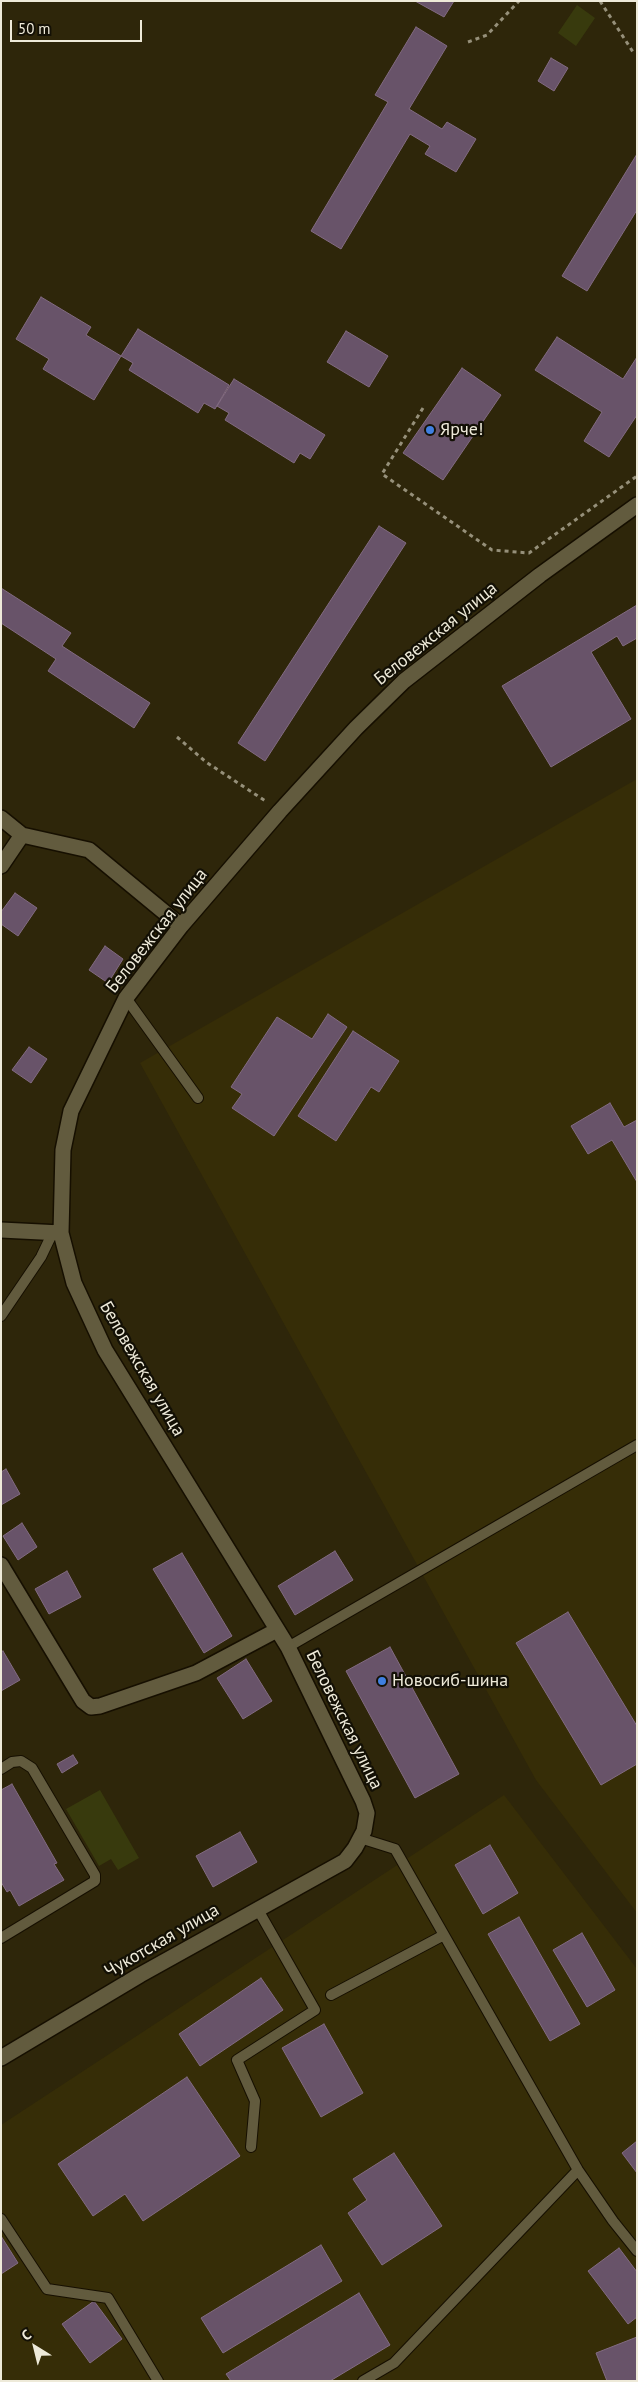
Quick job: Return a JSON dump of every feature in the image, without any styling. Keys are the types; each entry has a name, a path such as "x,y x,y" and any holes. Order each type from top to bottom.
{"street":[{"name":"Беловежская улица","path":"345,1861 364,1831 367,1813 364,1801 288,1647 105,1350 74,1284 57,1233 63,1150 71,1111 126,998 181,926 356,728 404,681 529,583 637,505"},
{"path":"1,818 22,835 89,850 181,926"},
{"path":"1,866 22,835"},
{"path":"1,1230 57,1233"},
{"path":"1,1565 78,1692 91,1707 100,1706 196,1673 277,1630"},
{"name":"Чукотская улица","path":"1,2058 140,1975 257,1908 345,1861"}],"lane":[{"path":"126,998 198,1098"},
{"path":"1,1316 57,1233"},
{"path":"288,1647 637,1445"},
{"path":"1,1768 12,1762 21,1761 32,1768 95,1875 96,1881 2,1936"},
{"path":"360,1838 395,1849 578,2170 613,2221 637,2251"},
{"path":"251,2147 255,2101 238,2060 315,2010 257,1908"},
{"path":"331,1995 444,1934"},
{"path":"363,2381 394,2363 578,2170"},
{"path":"1,2218 47,2289 108,2298 158,2381"}],"path":[{"path":"468,42 487,35 519,1"},
{"path":"600,1 633,52"},
{"path":"422,408 382,474 492,550 529,553 637,476"},
{"path":"177,737 206,762 255,793"}],"shaded area":[{"path":"577,5 595,18 576,46 558,33"},
{"path":"637,779 637,1913 536,1780 140,1063"},
{"path":"100,1790 139,1858 118,1870 111,1859 99,1866 66,1809"},
{"path":"504,1795 637,1969 637,2381 1,2381 1,2125"}],"building":[{"path":"415,1 454,1 444,17"},
{"path":"416,27 447,46 409,109 442,129 447,122 476,139 456,172 425,154 430,146 410,134 341,249 311,231 388,102 375,95"},
{"path":"551,58 568,68 554,91 538,81"},
{"path":"637,154 637,210 587,291 562,276"},
{"path":"41,297 91,327 86,335 121,356 94,400 43,369 49,359 16,339"},
{"path":"138,329 229,385 215,409 204,403 198,413 129,370 133,363 121,356"},
{"path":"346,331 388,356 369,387 327,362"},
{"path":"557,337 623,379 637,357 637,415 609,457 584,441 602,412 535,370"},
{"path":"462,368 501,395 443,480 403,453"},
{"path":"234,379 325,435 310,459 300,453 294,463 225,420 229,413 217,406"},
{"path":"379,526 406,543 265,761 238,743"},
{"path":"1,588 71,633 62,646 150,703 134,728 48,671 56,659 1,623"},
{"path":"637,605 637,638 623,646 617,636 591,652 631,719 551,767 502,686"},
{"path":"15,893 37,908 18,936 1,924 1,912"},
{"path":"105,946 123,959 108,983 89,970"},
{"path":"328,1014 347,1027 274,1136 232,1108 242,1094 231,1087 277,1017 312,1039"},
{"path":"353,1031 399,1061 379,1092 371,1087 336,1141 298,1116"},
{"path":"29,1047 47,1059 31,1083 12,1070"},
{"path":"610,1103 624,1127 637,1120 637,1182 612,1140 588,1154 571,1126"},
{"path":"6,1469 20,1494 1,1505 1,1472"},
{"path":"22,1523 37,1547 18,1560 3,1536"},
{"path":"335,1551 353,1580 295,1615 278,1586"},
{"path":"182,1553 232,1636 204,1653 153,1569"},
{"path":"67,1571 81,1597 49,1614 35,1589"},
{"path":"568,1612 637,1726 637,1764 601,1785 516,1643"},
{"path":"390,1647 459,1774 415,1798 346,1671"},
{"path":"3,1651 20,1680 1,1691 1,1652"},
{"path":"246,1659 272,1701 243,1719 217,1678"},
{"path":"73,1755 78,1763 62,1773 57,1764"},
{"path":"12,1784 57,1863 54,1864 64,1880 19,1906 10,1890 7,1892 1,1882 1,1790"},
{"path":"240,1832 257,1862 213,1887 196,1856"},
{"path":"490,1845 518,1893 483,1914 455,1865"},
{"path":"519,1917 580,2024 550,2041 488,1934"},
{"path":"582,1933 615,1990 587,2007 553,1950"},
{"path":"261,1978 283,2010 200,2066 179,2034"},
{"path":"324,2024 363,2093 321,2117 282,2048"},
{"path":"187,2077 240,2156 143,2221 125,2194 93,2216 58,2164"},
{"path":"637,2141 637,2173 622,2153"},
{"path":"394,2153 442,2226 382,2265 348,2213 367,2200 353,2179"},
{"path":"1,2236 18,2263 1,2274"},
{"path":"321,2245 342,2281 223,2353 201,2318"},
{"path":"619,2248 637,2272 637,2317 628,2324 588,2271"},
{"path":"359,2293 390,2345 330,2381 231,2381 226,2374"},
{"path":"94,2301 122,2339 90,2363 62,2324"},
{"path":"637,2337 637,2381 607,2381 596,2353"}],"place":[{"name":"Ярче!","path":"430,430"},
{"name":"Новосиб-шина","path":"382,1681"}]}
